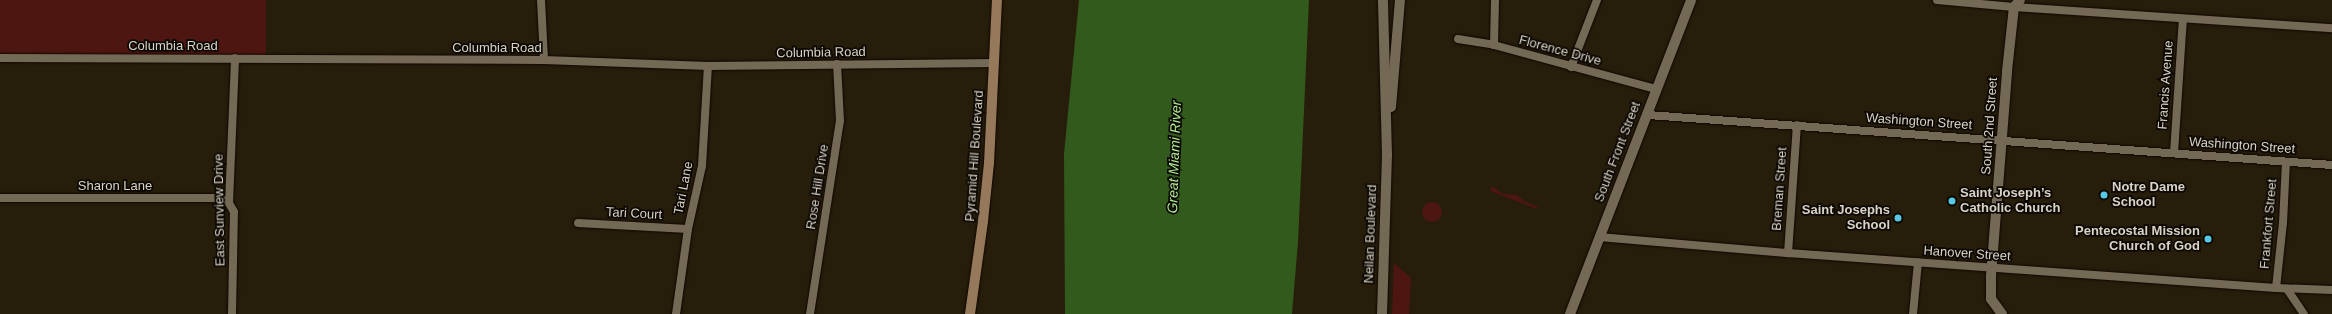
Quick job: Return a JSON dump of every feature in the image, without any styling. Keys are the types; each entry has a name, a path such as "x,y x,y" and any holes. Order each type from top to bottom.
{"main road":[{"name":"Pyramid Hill Boulevard","path":"970,314 983,228 989,163 997,0"}],"street":[{"path":"541,0 544,60"},
{"name":"Neilan Boulevard","path":"1383,0 1387,155"},
{"name":"Neilan Boulevard","path":"1382,314 1387,155 1400,0"},
{"path":"1494,46 1495,0"},
{"path":"1571,67 1597,0"},
{"name":"South Front Street","path":"1570,314 1648,115 1656,89 1691,0"},
{"path":"1937,0 2014,2 2183,19 2332,28"},
{"name":"South 2nd Street","path":"2002,314 1991,299 1992,268 2014,2"},
{"name":"Francis Avenue","path":"2174,153 2183,19"},
{"name":"Florence Drive","path":"1458,39 1494,46 1656,89"},
{"name":"Columbia Road","path":"0,58 544,60 708,66 994,63"},
{"name":"East Sunview Drive","path":"232,314 234,212 229,203 235,58"},
{"name":"Rose Hill Drive","path":"810,314 840,121 837,64"},
{"name":"Tari Lane","path":"676,314 688,229 702,166 708,66"},
{"name":"Washington Street","path":"1648,115 2332,165"},
{"name":"Breman Street","path":"1788,254 1797,125"},
{"name":"Frankfort Street","path":"2276,288 2283,223 2286,162"},
{"name":"Sharon Lane","path":"0,198 220,198 229,203"},
{"name":"Tari Court","path":"578,223 688,229"},
{"name":"Hanover Street","path":"1600,237 1788,254 2287,289 2332,290"},
{"path":"1913,314 1918,262"},
{"path":"2287,289 2304,314"}],"shaded area":[{"path":"0,0 266,0 266,58 0,58"},
{"path":"1492,186 1503,194 1517,195 1524,201 1538,207 1537,209 1490,191"},
{"path":"1428,202 1436,202 1442,208 1442,216 1436,222 1428,222 1422,216 1422,208"},
{"path":"1394,263 1411,278 1409,314 1392,314"}],"water":[{"name":"Great Miami River","path":"1079,0 1309,0 1298,242 1292,314 1065,314 1064,154"}],"place":[{"name":"Notre Dame School","path":"2104,195"},
{"name":"Saint Joseph’s Catholic Church","path":"1952,201"},
{"name":"Saint Josephs School","path":"1898,218"},
{"name":"Pentecostal Mission Church of God","path":"2208,239"}]}
